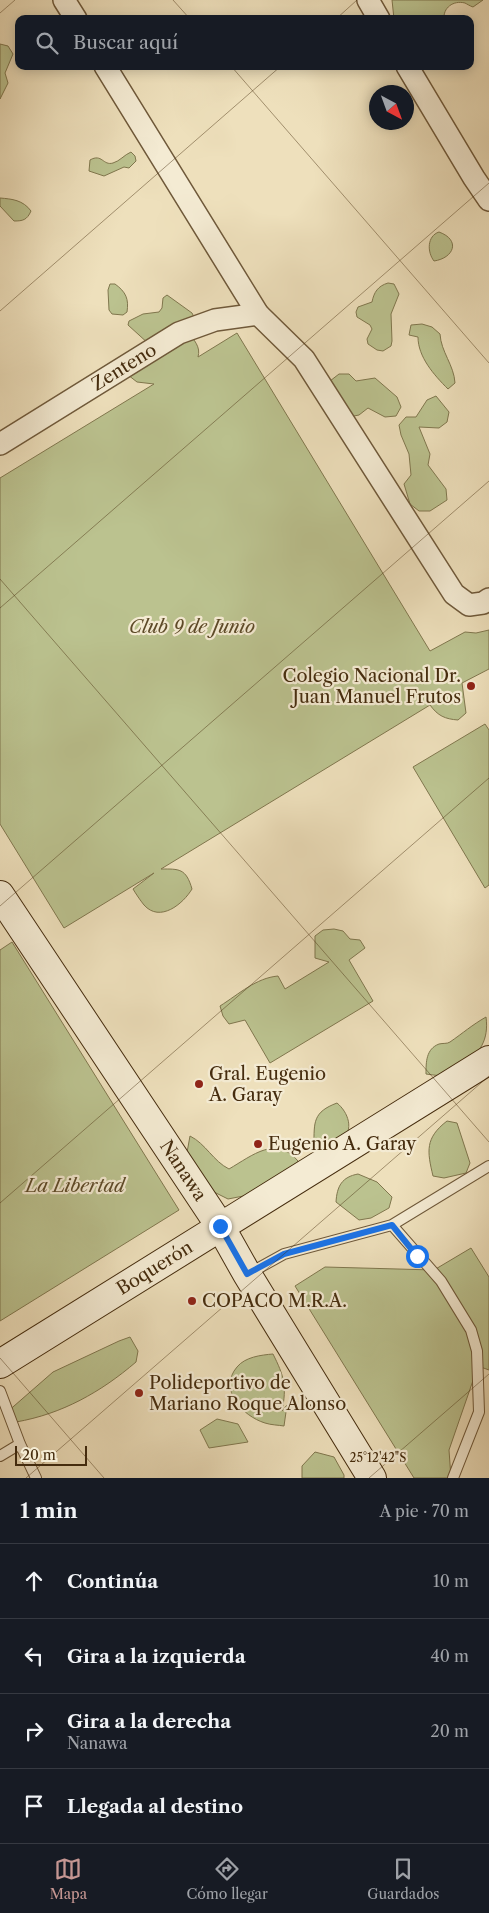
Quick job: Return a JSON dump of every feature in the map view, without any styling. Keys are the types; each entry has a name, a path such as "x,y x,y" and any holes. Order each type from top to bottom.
{"street":[{"path":"64,0 73,15"},
{"path":"368,0 377,15"},
{"path":"107,70 258,314 304,359 454,594 468,605 486,601"},
{"path":"410,70 481,174 489,200"},
{"name":"Zenteno","path":"0,444 179,333 215,320 258,314"},
{"name":"Nanawa","path":"1,899 220,1226 247,1274 372,1478"},
{"name":"Boquerón","path":"0,1364 489,1060"}],"lane":[{"path":"247,1274 284,1254 392,1225 489,1166"},
{"path":"392,1225 441,1281 471,1330 477,1351 484,1411 453,1478"},
{"path":"0,1391 20,1444 36,1478"},
{"path":"0,1456 20,1444"}],"green space":[{"path":"392,0 483,0 473,7 461,2 453,4 447,8 444,15 394,15"},
{"path":"0,44 8,46 13,54 5,73 8,83 0,99"},
{"path":"131,152 135,156 136,161 129,168 124,167 104,176 89,171 90,160 94,158 107,163 113,163"},
{"path":"0,198 21,202 31,211 24,219 14,221 0,206"},
{"path":"439,232 450,239 452,248 446,256 434,261 429,245 432,237"},
{"path":"388,283 394,284 399,294 391,314 391,346 383,351 377,350 368,344 367,339 372,329 370,325 357,317 356,312 358,307 372,302 377,290"},
{"path":"110,284 115,284 126,296 128,303 127,312 123,315 112,314 109,310 108,290"},
{"name":"Club 9 de Junio","path":"167,295 192,313 194,317 188,332 198,347 198,357 237,333 430,651 465,632 476,633 489,630 489,669 462,683 466,713 458,720 442,716 430,705 161,869 181,871 187,877 192,889 183,900 171,909 164,912 150,910 144,905 133,889 154,873 64,928 0,824 0,478 154,384 137,382 128,375 150,345 128,325 129,321 143,314 159,312 162,308 163,298"},
{"path":"422,324 432,327 440,334 454,376 455,383 448,389 432,372 424,359 418,337 409,335 411,325"},
{"path":"339,374 349,374 356,381 375,378 397,397 401,407 396,416 385,417 368,408 359,415 349,417 330,381"},
{"path":"436,396 449,412 447,422 439,428 419,427 430,454 428,465 446,489 447,500 430,511 419,511 410,504 404,484 411,475 409,454 399,425 406,417 416,417 427,400"},
{"path":"485,724 489,730 489,885 485,888 413,767"},
{"path":"334,929 343,931 350,939 360,940 365,948 349,960 373,1001 270,1063 245,1020 229,1024 223,1016 220,1006 248,987 270,977 278,976 285,989 329,962 315,958 315,936 323,930"},
{"name":"La Libertad","path":"12,942 179,1210 0,1321 0,950"},
{"path":"486,1017 485,1039 474,1056 450,1074 441,1076 426,1074 427,1061 431,1049 439,1044 450,1042"},
{"path":"337,1103 347,1116 348,1132 341,1141 323,1149 314,1145 316,1119 323,1110"},
{"path":"447,1121 457,1123 470,1163 466,1173 444,1178 433,1176 429,1152 431,1139"},
{"path":"190,1136 201,1143 218,1162 229,1169 256,1153 273,1148 290,1153 298,1161 295,1172 259,1193 228,1199 200,1185 186,1158"},
{"path":"358,1174 377,1182 392,1197 389,1208 371,1218 359,1220 336,1202 341,1183 348,1177"},
{"path":"471,1248 489,1277 489,1370 478,1366 449,1450 451,1478 414,1478 295,1286 325,1267 434,1270"},
{"path":"130,1337 138,1351 136,1362 95,1392 65,1407 33,1418 16,1422 6,1413 53,1372"},
{"path":"273,1354 283,1381 282,1411 287,1405 284,1426 272,1425 256,1419 241,1408 231,1393 232,1375 240,1364 254,1357"},
{"path":"217,1419 238,1424 248,1442 209,1448 200,1430"},
{"path":"315,1452 334,1457 344,1478 302,1478 302,1466"}],"place":[{"name":"Colegio Nacional Dr. Juan Manuel Frutos","path":"471,686"},
{"name":"Gral. Eugenio A. Garay","path":"199,1084"},
{"name":"Eugenio A. Garay","path":"258,1144"},
{"name":"COPACO M.R.A.","path":"192,1301"},
{"name":"Polideportivo de Mariano Roque Alonso","path":"139,1393"}],"route":[{"path":"220,1226 247,1274 284,1254 392,1225 417,1256"}]}
